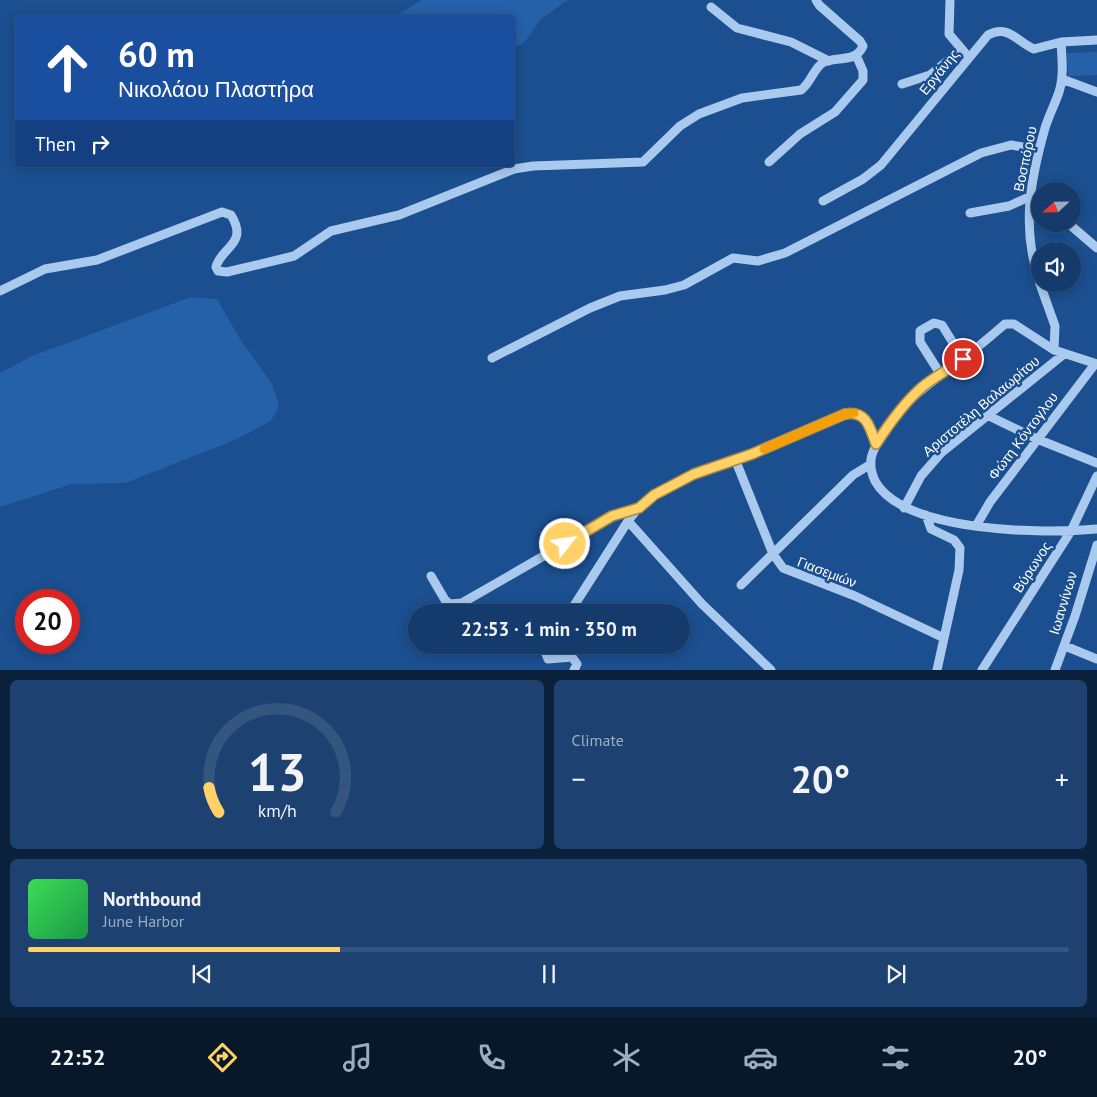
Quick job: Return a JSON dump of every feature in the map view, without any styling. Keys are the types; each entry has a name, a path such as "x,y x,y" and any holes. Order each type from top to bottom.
{"street":[{"path":"0,291 45,269 97,260 222,212 231,215 237,226 233,245 218,261 216,267 218,271 227,272 286,259 302,251 331,231 398,215 514,169 532,166 643,162 689,120 742,98 801,90 820,65 856,55 863,46 860,41 820,6 816,0"},
{"path":"950,0 949,34 969,57"},
{"path":"711,7 737,28 791,42 829,61"},
{"name":"Εργάνης","path":"823,200 863,179 881,164 985,37 998,31 1011,34 1034,49 1061,42 1097,40"},
{"name":"Βοσπόρου","path":"1037,182 1039,150 1062,79 1061,42"},
{"path":"902,84 930,75 961,50"},
{"path":"768,162 800,134 835,112 863,80 863,71 856,55"},
{"path":"1062,79 1097,92"},
{"path":"492,358 590,308 620,296 665,290 684,285 733,258 758,261 779,256 991,150 1015,145 1039,150"},
{"path":"970,213 1009,206 1031,199"},
{"name":"Βοσπόρου","path":"1031,230 1029,243 1031,250"},
{"path":"1078,232 1097,248"},
{"name":"Βοσπόρου","path":"1043,292 1055,326 1054,350"},
{"path":"942,375 920,342 920,331 934,323 942,325 963,359"},
{"path":"1096,364 1054,350 1014,324 1009,323 942,375 928,382 910,399 889,424 876,444 871,464 873,477 881,489 904,508 926,515 976,526 1019,531 1097,529"},
{"name":"Αριστοτέλη Βαλαωρίτου","path":"904,508 925,470 941,453 1064,354"},
{"name":"Φώτη Κόντογλου","path":"976,526 990,502 1096,364"},
{"path":"575,604 628,521 639,508 680,481 848,414 857,414 866,419 876,444"},
{"path":"989,416 1037,439 1097,463"},
{"name":"Γιασεμιών","path":"735,459 773,554 786,571 855,596 944,638"},
{"path":"741,585 853,475 871,464"},
{"name":"Βύρωνος","path":"982,670 1071,531 1097,476"},
{"path":"431,576 445,600 450,604 462,603 612,516 639,508"},
{"path":"926,515 931,529 954,540 960,553 959,570 937,670"},
{"path":"628,521 707,609 771,670"},
{"name":"Ιωαννίνων","path":"1055,670 1065,646 1097,545"},
{"path":"1065,646 1097,659"},
{"path":"546,654 548,659 572,657 577,663 574,670"}],"shaded area":[{"path":"421,0 568,0 542,18 524,43 515,46 515,15 398,15"},
{"path":"1097,52 1097,75 1068,76 1067,53"},
{"path":"191,297 217,299 240,339 272,384 279,406 271,421 235,440 125,483 72,484 0,507 0,373 32,356"}],"slow traffic":[{"path":"764,449 845,414 854,413"}],"route":[{"path":"565,544 612,516 639,508 654,495 694,474 752,454 845,414 857,414 866,419 876,444 889,424 921,388 963,359"}]}
